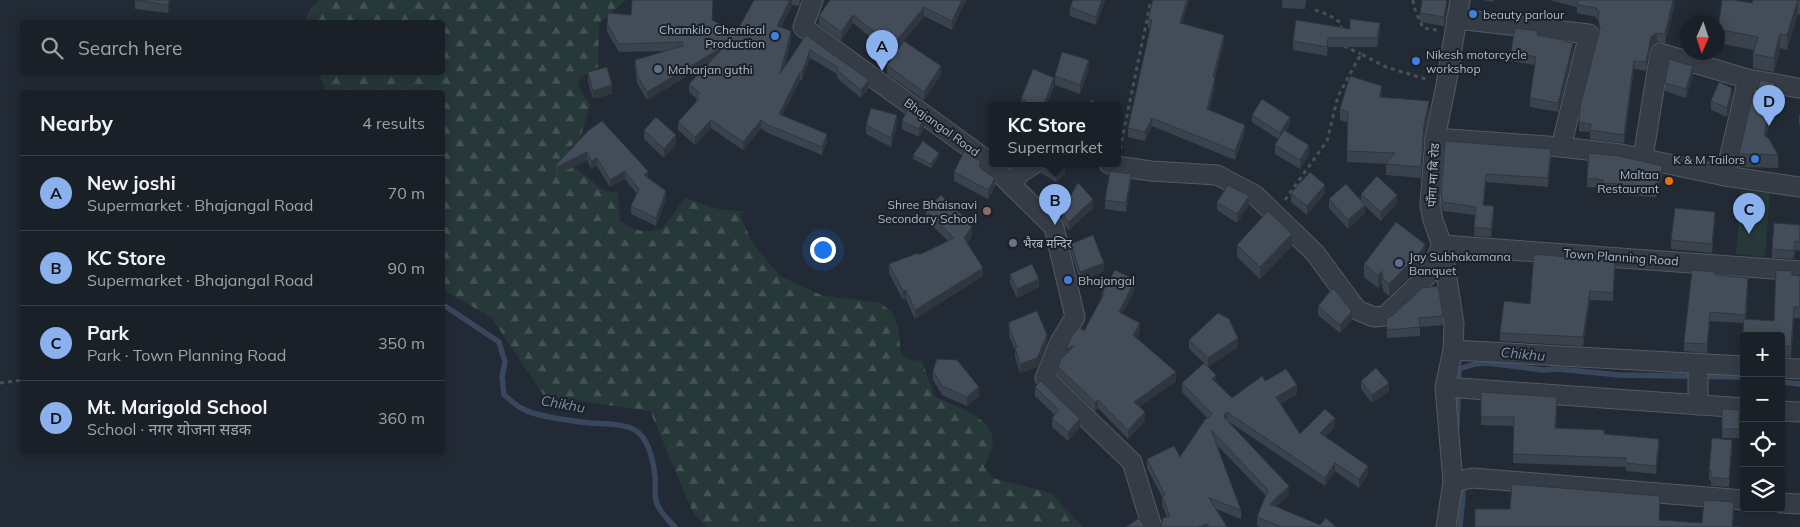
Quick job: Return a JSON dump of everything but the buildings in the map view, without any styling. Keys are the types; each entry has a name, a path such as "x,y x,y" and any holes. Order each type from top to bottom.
{"street":[{"name":"Bhajangal Road","path":"813,0 803,27 989,163"},
{"name":"पाँगा मा बि रोड","path":"1446,527 1453,482 1445,387 1453,350 1454,324 1442,245 1430,205 1435,138 1446,86 1460,0"},
{"path":"1457,19 1589,34 1561,147"},
{"path":"1644,157 1660,53 1748,79 1798,88"},
{"path":"1725,176 1748,79"},
{"path":"1435,138 1561,147 1644,157 1725,176 1800,187"},
{"name":"Bhajangal Road","path":"993,167 1054,227 1075,317 1060,342 1045,378 1132,462 1152,527"},
{"path":"1011,185 1020,173 1029,167"},
{"path":"1121,167 1151,171 1217,175 1255,195 1315,253 1357,310 1374,317 1385,316 1402,302 1429,274 1442,245"},
{"name":"Town Planning Road","path":"1442,245 1800,271"},
{"path":"1453,350 1740,366"},
{"path":"1698,363 1698,405"},
{"path":"1785,368 1800,369"},
{"path":"1445,387 1740,408"},
{"path":"1785,410 1800,412"},
{"path":"1453,482 1473,478 1740,500"},
{"path":"1785,503 1800,504"}],"path":[{"path":"1121,127 1151,0"},
{"path":"1413,0 1423,28"},
{"path":"1315,10 1341,23 1340,37"},
{"path":"1339,44 1386,67 1446,86"},
{"path":"1276,214 1327,141 1338,96 1362,54"},
{"path":"0,383 20,380"}],"green space":[{"path":"319,0 626,0 599,23 598,67 580,78 578,86 590,105 580,139 569,148 568,162 603,190 618,193 620,221 631,228 644,231 662,229 685,198 721,210 745,211 740,215 752,242 780,276 821,295 880,303 892,312 898,326 901,354 910,360 922,361 935,397 971,413 980,419 992,433 991,452 984,467 993,478 1051,493 1083,527 707,527 694,515 650,411 544,396 491,317 445,291 445,90 325,90 320,75 445,75 445,20 306,20 308,12"},
{"path":"1741,191 1770,193 1765,257 1736,254"}],"waterway":[{"name":"Chikhu","path":"445,306 499,342 505,362 502,377 504,395 518,406 529,412 546,416 629,427 639,433 646,442 652,459 656,502 675,527"},
{"name":"Chikhu","path":"1457,426 1459,369 1475,364 1488,363 1543,370 1558,369 1619,375 1740,377"},
{"name":"Chikhu","path":"1785,382 1800,384"},
{"name":"Chikhu","path":"1460,527 1463,497 1462,482"}],"place":[{"name":"beauty parlour","path":"1473,14"},
{"name":"Chamkilo Chemical Production","path":"775,36"},
{"name":"Nikesh motorcycle workshop","path":"1416,61"},
{"name":"Maharjan guthi","path":"658,69"},
{"name":"New joshi","path":"882,71"},
{"name":"Mt. Marigold School","path":"1769,126"},
{"name":"K & M Tailors","path":"1755,159"},
{"name":"Maltaa Restaurant","path":"1669,181"},
{"name":"Shree Bhaisnavi Secondary School","path":"987,211"},
{"name":"KC Store","path":"1055,225"},
{"name":"Park","path":"1749,234"},
{"name":"भैरब मन्दिर","path":"1013,243"},
{"name":"Jay Subhakamana Banquet","path":"1399,263"},
{"name":"Bhajangal","path":"1068,280"}]}
